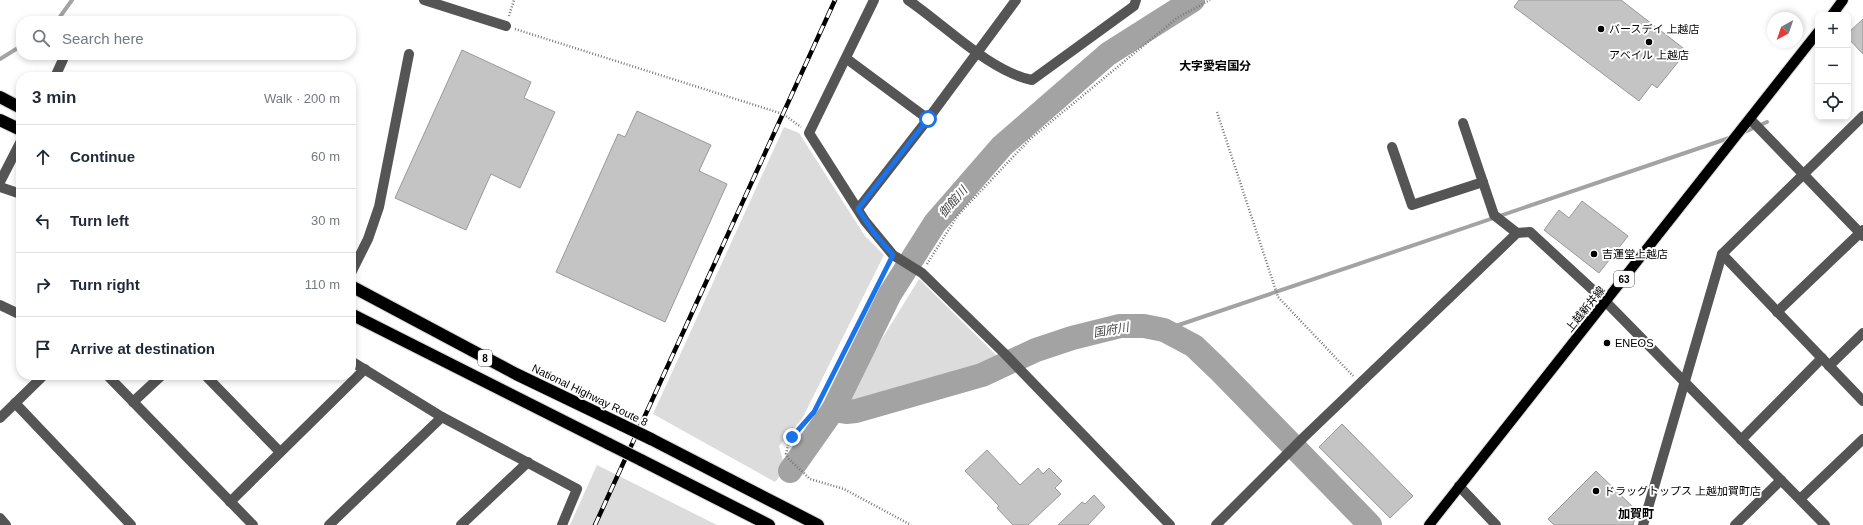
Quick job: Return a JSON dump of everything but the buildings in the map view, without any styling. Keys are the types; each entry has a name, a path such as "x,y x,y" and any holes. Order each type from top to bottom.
{"highway":[{"path":"0,97 16,105"},
{"path":"0,120 16,128"},
{"name":"National Highway Route 8","path":"356,289 510,370 650,439 818,525"},
{"name":"8","path":"356,317 769,525"}],"main road":[{"path":"1834,12 1843,0"},
{"name":"上越新井線","path":"1429,525 1815,36"}],"street":[{"path":"424,0 506,26"},
{"path":"874,0 847,59 809,133 874,233 893,255 922,273 1024,373 1170,525"},
{"path":"858,209 928,119 1016,0"},
{"path":"910,1 977,52 1017,76 1032,80 1134,6 1136,0"},
{"path":"356,263 368,239 379,207 409,54"},
{"path":"847,59 928,119"},
{"path":"58,72 64,60"},
{"path":"1643,525 1722,254 1863,116"},
{"path":"1750,119 1862,233 1778,312"},
{"path":"1463,122 1494,215 1517,233"},
{"path":"1392,147 1412,205 1483,182"},
{"path":"0,182 16,151"},
{"path":"0,186 16,192"},
{"path":"1216,525 1304,436 1517,233 1530,232 1606,302 1825,525"},
{"path":"1722,254 1863,400"},
{"path":"0,305 16,313"},
{"path":"1741,440 1826,362 1863,333"},
{"path":"356,364 442,417 577,489 562,525"},
{"path":"356,378 365,369"},
{"path":"0,418 39,380"},
{"path":"112,380 253,525"},
{"path":"133,402 157,380"},
{"path":"210,380 280,452"},
{"path":"230,502 354,380"},
{"path":"15,403 130,525"},
{"path":"329,525 442,417"},
{"path":"1800,499 1863,439"},
{"path":"461,525 528,462"},
{"path":"1735,525 1781,480"},
{"path":"1459,486 1496,525"},
{"path":"0,518 6,525"}],"path":[{"path":"514,0 506,26 783,114 809,133"},
{"path":"922,273 958,215 1030,139 1177,18 1210,0"},
{"path":"1217,112 1278,297 1360,384"},
{"path":"893,255 814,412 792,437 786,454 789,459 810,479 844,489 911,525"}],"shaded area":[{"path":"784,127 799,133 865,236 884,255 802,419 779,446 783,461 788,466 775,482 653,414"},
{"path":"919,279 1001,360 866,403 857,405 850,402 847,396"},
{"path":"597,465 717,525 570,525"}],"waterway":[{"path":"61,16 72,0"},
{"name":"御館川","path":"790,471 833,410 890,294 935,223 1002,146 1108,54 1193,0"},
{"path":"0,59 16,49"},
{"path":"1740,134 1767,122"},
{"path":"1164,330 1732,137"},
{"name":"国府川","path":"833,410 846,412 856,411 982,375 1036,350 1072,338 1120,326 1144,326 1164,330 1194,346 1370,525"}],"railway":[{"path":"595,525 835,0"}],"place":[{"name":"バースデイ 上越店","path":"1601,29"},
{"name":"アベイル 上越店","path":"1649,42"},
{"name":"吉運堂上越店","path":"1594,254"},
{"name":"ENEOS","path":"1607,343"},
{"name":"ドラッグトップス 上越加賀町店","path":"1596,491"}],"district":[{"name":"大字愛宕国分","path":"1215,66"},
{"name":"加賀町","path":"1636,514"}],"route":[{"path":"792,437 814,412 893,255 874,233 858,209 928,119"}]}
